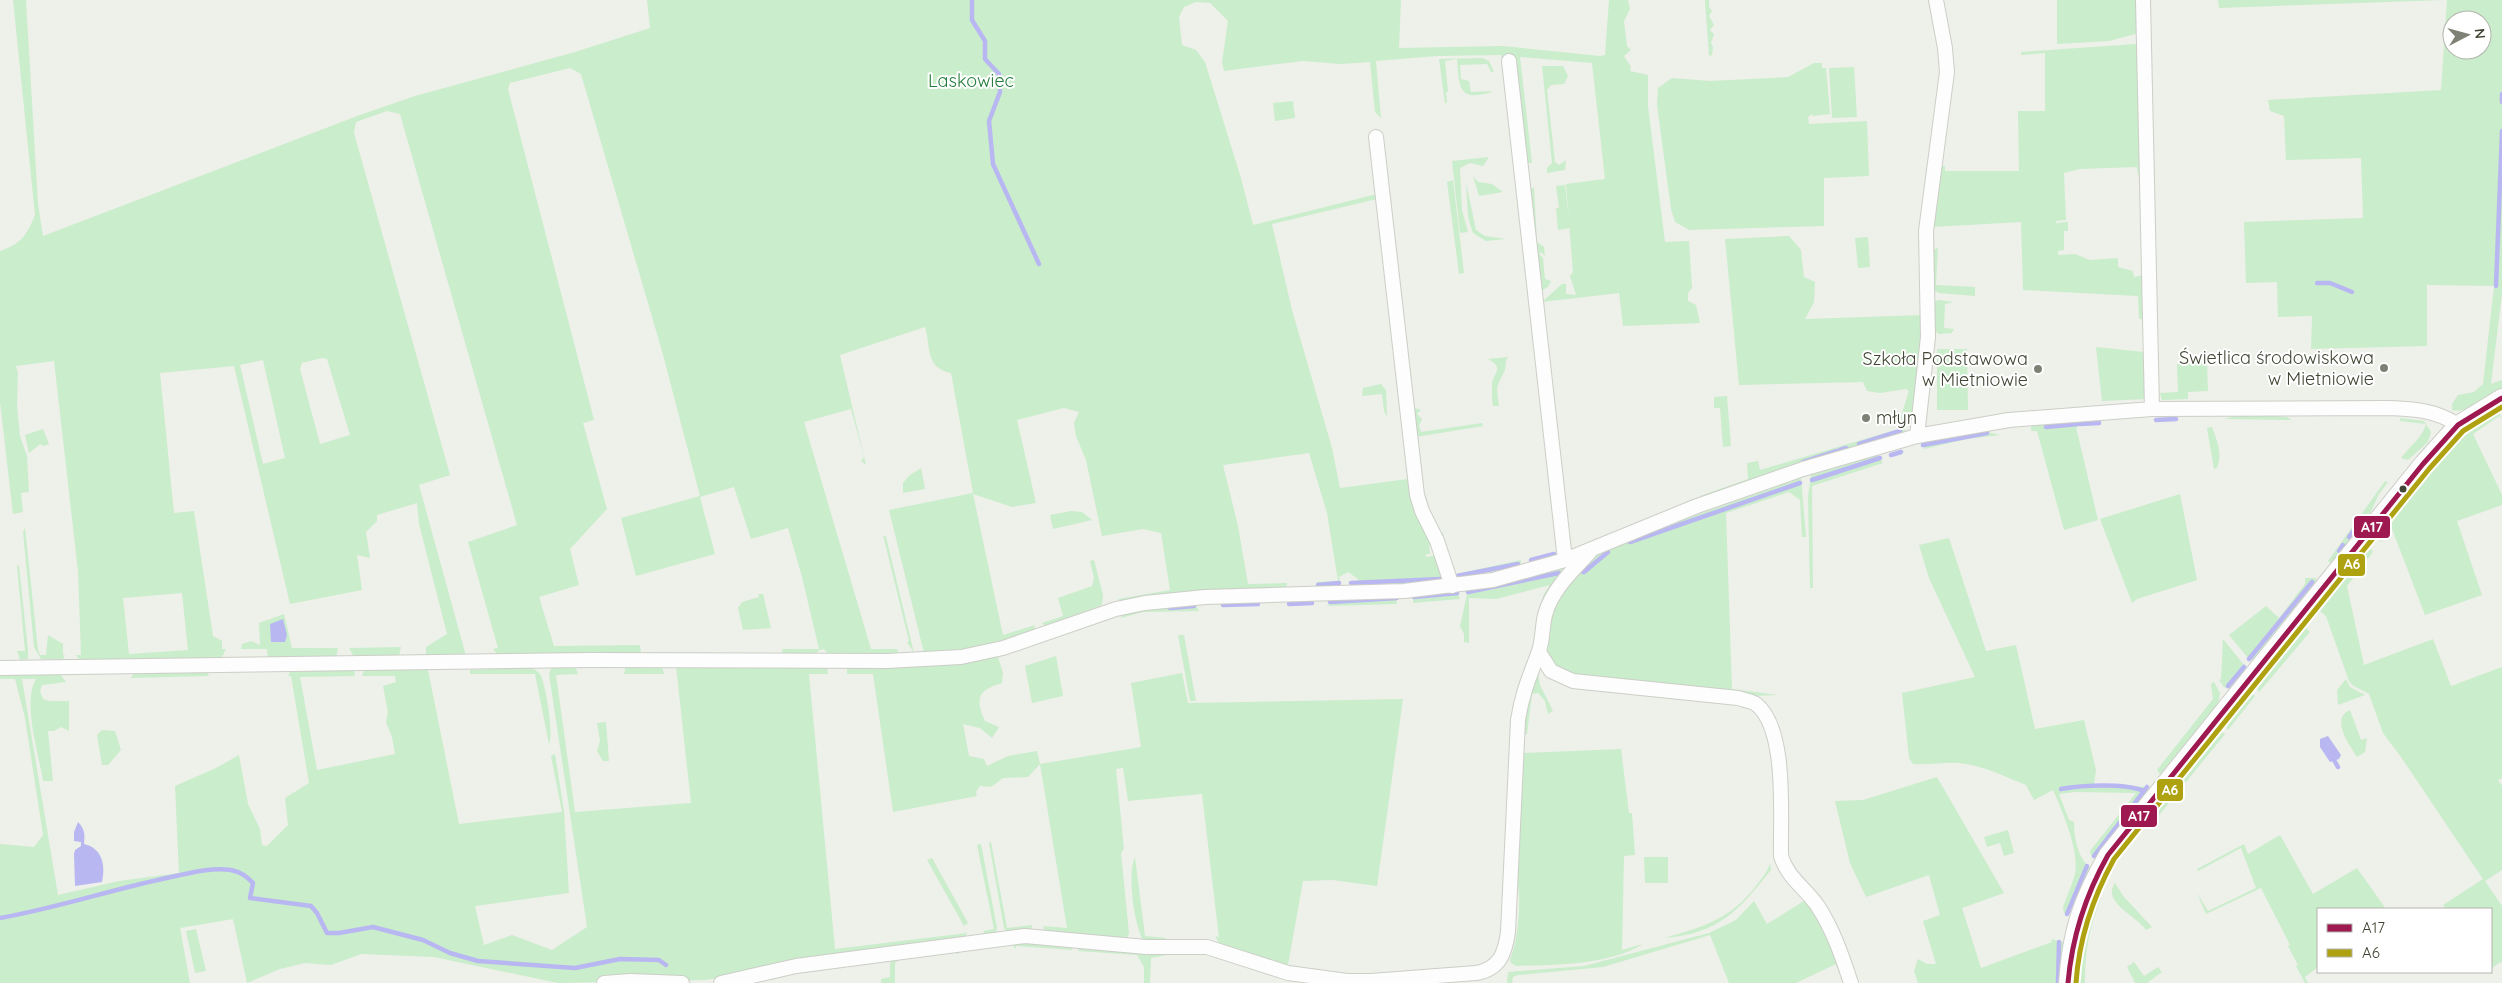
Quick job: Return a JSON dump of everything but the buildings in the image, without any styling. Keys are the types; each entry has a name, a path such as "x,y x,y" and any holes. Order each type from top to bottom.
{"street":[{"path":"1917,436 1928,337 1926,231 1947,72 1945,48 1936,0"},
{"path":"2143,0 2152,409"},
{"path":"1509,61 1565,560"},
{"path":"1376,137 1417,495 1422,511 1437,541 1452,586"},
{"path":"2068,983 2072,940 2076,923 2091,884 2108,855 2354,547 2458,425 2502,398"},
{"path":"0,668 588,660 922,661 990,652 1116,609 1145,603 1205,598 1404,591 1493,580 1565,560 1697,506 1803,469 1917,436 2009,420 2152,409 2323,408 2423,410 2443,415 2458,425"},
{"path":"721,983 796,966 1025,936 1146,947 1207,948 1288,973 1347,981 1371,981 1484,972 1499,962 1506,944 1513,873 1518,720 1524,687 1539,652 1541,634 1550,600 1592,549"},
{"path":"1539,652 1551,670 1572,681 1738,698 1754,703 1761,710 1772,729 1778,757 1781,856 1784,865 1817,905 1836,941 1851,983"},
{"path":"604,983 630,981 682,983"}],"green space":[{"name":"Laskowiec","path":"13,0 26,0 38,204 43,236 360,115 415,96 575,52 650,28 647,0 1401,0 1399,48 1503,46 1600,56 1605,55 1609,0 1628,0 1630,9 1624,21 1627,46 1631,50 1624,56 1631,67 1630,71 1648,75 1648,106 1665,242 1689,241 1692,288 1688,293 1688,301 1696,305 1700,323 1623,326 1619,293 1542,302 1562,284 1566,284 1566,294 1576,295 1570,276 1573,272 1566,184 1605,179 1592,63 1520,57 1532,163 1525,163 1501,55 1437,56 1376,61 1381,118 1375,112 1370,62 1341,64 1302,61 1224,71 1222,62 1228,21 1210,3 1196,2 1184,7 1179,17 1182,45 1196,50 1205,62 1241,178 1253,225 1373,195 1380,196 1388,271 1384,272 1377,199 1272,224 1292,310 1332,448 1340,488 1408,479 1433,545 1429,545 1430,554 1426,554 1426,557 1433,556 1434,552 1443,577 1442,581 1359,588 1358,579 1348,572 1339,577 1341,587 1318,589 1317,582 1338,581 1327,513 1309,453 1223,465 1238,526 1248,584 1287,583 1286,590 1121,602 1118,599 1170,590 1161,533 1143,529 1102,536 1086,460 1076,436 1074,423 1079,412 1064,408 1017,420 1036,503 1012,507 973,494 1003,635 1035,625 1034,630 980,646 924,653 889,510 973,493 951,373 937,367 933,362 930,356 925,327 840,355 866,465 861,461 864,457 851,409 804,422 871,649 897,649 899,655 827,653 824,649 819,650 815,655 783,654 782,649 819,649 788,528 751,539 734,487 700,497 715,554 636,576 621,518 700,496 662,351 581,74 570,68 510,83 508,89 594,420 583,423 607,509 570,549 579,585 539,597 554,646 640,645 641,653 500,655 493,649 498,648 468,542 517,525 400,114 387,111 356,122 354,133 450,475 419,485 466,656 426,655 426,647 447,634 419,524 417,503 377,515 377,521 366,532 370,558 357,555 362,590 290,604 234,366 160,373 174,513 194,511 213,636 222,641 222,649 226,649 221,659 81,661 76,655 81,655 78,571 54,361 16,366 18,373 17,405 20,436 27,456 29,492 21,493 23,512 13,514 0,402 0,251 22,238 35,215","holes":["322,358 327,359 350,435 320,444 300,369 302,363","263,360 285,458 263,464 240,365","182,593 188,650 129,654 123,598"]},
{"path":"1705,0 1709,0 1709,7 1712,11 1709,16 1714,25 1710,30 1714,34 1711,43 1713,47 1712,55 1709,56"},
{"path":"2057,0 2140,0 2139,33 2109,41 2057,44"},
{"path":"2218,0 2444,0 2219,8"},
{"path":"2447,0 2502,0 2502,294 2491,384 2502,380 2502,389 2471,407 2458,411 2452,410 2452,404 2458,395 2474,392 2483,384 2494,286 2427,285 2427,346 2311,349 2312,316 2278,317 2277,282 2246,283 2244,222 2363,218 2361,158 2286,160 2284,116 2270,111 2268,100 2441,90 2443,60 2492,60 2492,10 2446,10"},
{"path":"2139,45 2142,175 2138,175 2137,167 2080,169 2064,173 2066,220 2056,221 2057,226 2057,223 2068,222 2068,231 2064,231 2064,250 2058,251 2058,255 2075,254 2090,260 2118,258 2118,267 2133,271 2134,277 2144,275 2146,319 2139,319 2138,296 2023,290 2021,222 1933,227 1941,166 1945,166 1945,171 2019,171 2018,111 2045,111 2045,53 2021,55 2021,52"},
{"path":"1482,58 1489,61 1494,72 1491,72 1487,64 1460,65 1461,79 1469,81 1471,92 1493,91 1477,95 1465,93 1460,84 1457,59 1445,61 1448,92 1446,92 1447,103 1445,103 1439,59"},
{"path":"1814,63 1822,63 1822,68 1826,68 1830,114 1813,116 1812,114 1808,117 1809,124 1867,121 1869,176 1824,178 1824,226 1689,230 1675,222 1671,209 1657,105 1658,88 1672,78 1710,81 1788,77"},
{"path":"1542,66 1563,66 1568,76 1564,84 1551,85 1547,90 1555,162 1559,165 1566,160 1565,170 1547,173 1547,168 1552,163"},
{"path":"1854,67 1857,117 1832,118 1829,68"},
{"path":"1293,101 1295,118 1275,121 1273,103"},
{"path":"1489,157 1483,166 1470,163 1460,168 1462,210 1468,232 1460,233 1452,161"},
{"path":"1473,176 1478,182 1492,184 1503,192 1479,196"},
{"path":"1453,180 1464,273 1459,274 1447,182"},
{"path":"1466,183 1476,230 1485,236 1506,239 1486,241 1473,233 1468,217"},
{"path":"1565,185 1570,228 1558,230 1556,208 1559,208 1556,186"},
{"path":"1530,188 1534,188 1537,242 1544,247 1545,256 1541,252 1539,254 1543,258 1545,279 1551,281 1548,287 1541,291"},
{"path":"1789,236 1801,250 1804,277 1815,282 1814,302 1805,319 1924,315 1913,415 1904,432 1701,498 1700,496 1748,479 1747,463 1758,461 1760,470 1895,430 1903,427 1905,422 1900,419 1909,391 1906,389 1880,393 1867,391 1863,382 1739,385 1725,239"},
{"path":"1868,237 1870,267 1858,268 1855,238"},
{"path":"1938,247 1936,285 1975,287 1975,296 1939,293 1932,289 1929,254"},
{"path":"1938,300 1954,302 1945,304 1944,328 1954,329 1952,333 1939,334 1934,330 1933,303"},
{"path":"2096,347 2144,352 2147,399 2102,401"},
{"path":"1937,349 1967,349 1968,410 1937,410"},
{"path":"1508,357 1505,370 1497,388 1499,406 1493,406 1492,383 1497,367 1488,359"},
{"path":"2207,363 2208,391 2188,392 2188,399 2162,400 2160,393 2178,392 2177,364"},
{"path":"1381,384 1386,390 1387,417 1384,411 1382,394 1362,396 1363,388"},
{"path":"1727,396 1731,446 1723,447 1720,408 1714,408 1714,397"},
{"path":"1415,408 1421,410 1417,414 1422,419 1419,426 1421,432 1482,423 1483,426 1416,437 1413,412"},
{"path":"2499,412 2502,419 2499,416 2473,434 2502,495 2502,505 2457,521 2482,595 2425,615 2392,529 2381,542 2378,536 2440,461 2466,435"},
{"path":"2243,414 2287,417 2292,420 2224,419"},
{"path":"2400,418 2424,421 2426,424 2400,421"},
{"path":"2077,421 2078,427 2076,427 2098,520 2064,530 2037,431 2031,431 2031,427 2033,425"},
{"path":"2426,424 2431,432 2428,442 2408,460 2401,458 2419,438"},
{"path":"2212,427 2219,452 2219,463 2217,468 2214,469 2207,428"},
{"path":"43,429 49,444 44,446 40,444 29,453 25,435"},
{"path":"1983,431 2000,435 1967,439 1924,449 1922,443"},
{"path":"1878,455 1883,463 1812,486 1813,588 1810,588 1808,497 1811,475"},
{"path":"921,468 925,489 903,493 903,483 910,475"},
{"path":"1801,478 1806,537 1802,537 1800,500 1789,492 1726,513 1732,689 1778,695 1752,696 1563,674 1547,659 1544,636 1554,601 1588,561 1601,552 1645,533"},
{"path":"2385,481 2388,482 2379,494 2367,520 2330,563 2328,561"},
{"path":"2180,494 2197,580 2137,599 2132,603 2100,519"},
{"path":"1071,511 1082,512 1092,520 1053,529 1050,515"},
{"path":"25,528 38,650 40,655 46,655 48,635 63,644 63,655 65,655 63,659 41,659 34,647 23,532"},
{"path":"1443,533 1452,569 1456,574 1521,560 1520,567 1457,578 1453,574 1440,534"},
{"path":"883,535 886,537 914,653 907,642 909,641"},
{"path":"1949,538 1986,651 2016,645 2035,729 2084,720 2096,770 2094,785 2149,787 2149,791 2098,858 2091,856 2090,851 2136,793 2075,792 2059,794 2069,820 2074,822 2076,841 2080,854 2091,868 2068,914 2064,913 2063,907 2075,874 2075,854 2069,831 2053,790 2034,800 2026,785 1985,769 1959,763 1913,764 1909,758 1902,693 1975,677 1929,578 1919,545"},
{"path":"2369,546 2373,552 2347,586 2364,665 2433,639 2451,686 2502,667 2502,778 2498,780 2502,786 2502,870 2485,881 2502,906 2502,964 2500,962 2492,968 2492,908 2445,908 2443,905 2483,879 2383,733 2369,694 2352,685 2349,681 2326,616 2319,610 2341,582 2339,579 2344,573 2346,574"},
{"path":"1094,560 1103,595 1102,605 1045,626 1042,623 1063,616 1058,598 1092,586 1094,578 1090,561"},
{"path":"19,565 28,650 28,659 20,660 17,651 25,651 17,566"},
{"path":"1562,567 1565,571 1538,620 1536,620 1544,594 1550,585 1496,599 1469,598 1469,643 1464,642 1464,634 1460,626 1468,590"},
{"path":"2305,578 2316,578 2317,581 2254,661 2249,659 2229,635 2266,606 2279,618 2305,584"},
{"path":"1457,590 1460,599 1413,603 1414,594"},
{"path":"758,594 763,594 771,628 743,630 738,608 742,602 759,597"},
{"path":"1396,597 1397,604 1327,606 1336,600"},
{"path":"1195,604 1199,611 1143,612 1121,618 1122,615 1143,609"},
{"path":"284,614 292,648 338,648 336,657 268,659 267,649 241,649 242,644 251,641 260,645 259,623"},
{"path":"2305,627 2310,632 2259,692 2255,685"},
{"path":"1178,635 1184,635 1196,701 1190,701"},
{"path":"2223,639 2246,670 2230,689 2224,687 2219,680 2221,679"},
{"path":"401,647 399,656 354,657 349,648"},
{"path":"1056,656 1063,696 1032,703 1025,666"},
{"path":"998,657 1003,673 1002,683 988,689 979,700 985,721 999,727 992,738 980,728 963,724 969,756 984,759 987,766 1008,756 1037,751 1040,764 1028,777 1003,778 991,787 980,786 976,792 977,796 893,812 873,674 847,674 847,666 926,666"},
{"path":"626,665 662,667 664,674 624,674"},
{"path":"557,666 575,666 578,674 556,675 575,812 691,803 676,666 827,667 828,674 809,674 835,949 967,933 965,937 706,980 558,983 434,957 361,954 331,965 305,963 280,969 247,983 233,919 180,928 190,983 0,983 0,844 34,847 43,835 25,718 15,679 0,679 0,674 60,674 66,682 42,685 40,691 43,699 49,701 69,701 69,731 61,727 54,731 48,731 53,781 43,781 31,715 32,689 36,679 22,679 58,895 119,881 179,873 175,786 216,768 239,755 248,804 260,829 262,845 267,846 288,825 285,798 309,783 291,676 288,676 290,672 354,670 355,676 300,677 317,770 395,754 392,737 386,722 388,712 383,686 396,682 395,676 362,676 364,670 428,670 459,824 562,812 551,756 555,754 564,811 569,893 475,906 484,945 512,935 552,950 587,927 549,674 551,669"},
{"path":"530,667 540,674 545,688 551,731 549,744 535,674 470,674 470,670"},
{"path":"207,671 209,676 131,678 134,673"},
{"path":"1182,673 1188,703 1403,699 1377,886 1332,880 1303,881 1288,965 1320,970 1318,973 1306,973 1219,944 1215,935 1219,938 1202,794 1128,801 1123,768 1116,769 1124,849 1121,853 1129,933 1126,941 1046,933 1043,926 1067,928 1040,764 1141,747 1131,683"},
{"path":"1538,673 1540,685 1553,711 1548,714 1545,701 1538,693 1532,694 1527,734 1523,736 1523,753 1621,749 1629,813 1632,813 1635,855 1624,856 1622,950 1643,944 1630,951 1598,960 1564,964 1516,966 1511,963 1510,959 1517,932 1519,908 1517,880 1522,711"},
{"path":"2346,679 2350,687 2365,695 2338,705 2337,690"},
{"path":"2214,682 2220,693 2218,706 2160,774 2157,770 2213,699 2211,684"},
{"path":"2252,694 2255,696 2228,730 2224,723 2243,699"},
{"path":"2350,710 2361,740 2367,738 2365,752 2357,757 2346,739 2341,725 2344,714"},
{"path":"606,722 609,761 603,761 597,751 600,741 597,723"},
{"path":"102,730 115,731 121,750 108,765 102,765 97,735"},
{"path":"2218,730 2225,734 2156,819 2157,824 2149,817"},
{"path":"1937,777 2004,893 1962,908 1981,968 2052,942 2051,939 2063,942 2064,945 2062,983 1918,983 1914,971 1918,959 1927,964 1936,964 1923,921 1940,915 1929,875 1866,897 1850,863 1835,801 1863,800"},
{"path":"2008,830 2014,853 2004,856 2000,843 1987,847 1984,837"},
{"path":"2280,835 2313,894 2357,868 2385,908 2317,908 2317,968 2305,977 2308,983 2305,983 2288,946 2290,945 2261,888 2206,914 2197,893 2208,911 2256,888 2241,848 2198,871 2197,869 2244,844 2248,854"},
{"path":"991,842 1007,928 1032,925 1031,931 1007,932 1004,928 989,843"},
{"path":"981,844 997,928 995,934 986,935 983,931 994,929 977,845"},
{"path":"1135,857 1145,936 1166,938 1164,943 1145,943 1141,936 1135,914 1132,888"},
{"path":"1644,857 1668,857 1668,883 1645,883"},
{"path":"932,858 968,923 964,926 927,860"},
{"path":"1770,863 1771,870 1749,897 1726,918 1699,931 1683,936 1664,938 1704,925 1726,914 1737,906 1756,886"},
{"path":"2115,883 2124,897 2152,927 2146,930 2116,903 2112,890"},
{"path":"2094,894 2101,898 2088,940 2085,983 2075,983 2076,958"},
{"path":"1807,899 1814,908 1847,983 1843,983 1836,964 1796,983 1729,983 1710,935 1603,967 1518,975 1513,977 1512,983 1507,983 1508,972 1584,966 1709,933 1736,920 1754,901 1767,924"},
{"path":"196,929 206,971 195,973 186,931"},
{"path":"1016,940 1073,945 1072,950 1016,946 1016,949 1012,945 984,946 969,948 958,954 952,951 900,959 895,963 895,983 881,983 881,979 890,977 890,964 893,958"},
{"path":"1080,947 1167,951 1167,955 1151,958 1150,983 1144,983 1144,967 1137,955 1078,951"},
{"path":"2134,962 2144,976 2158,967 2162,972 2147,983 2135,983 2127,967"}],"water":[{"path":"283,619 287,635 285,642 271,642 270,624"},
{"path":"2328,736 2341,755 2339,759 2330,762 2320,747 2320,739"},
{"path":"78,822 84,832 84,844 95,849 101,858 103,864 102,882 75,886 74,854 75,850 81,846 81,842 74,841 74,832"}],"waterway":[{"path":"972,0 972,20 985,41 985,59 999,74 1000,92 989,121 993,164 1039,264"},
{"path":"2502,94 2502,102"},
{"path":"2496,286 2502,131"},
{"path":"2317,283 2330,283 2352,292"},
{"path":"2156,420 2176,419"},
{"path":"2080,424 2099,423"},
{"path":"2046,427 2078,424"},
{"path":"1859,444 1900,431"},
{"path":"1923,445 1987,433"},
{"path":"1840,450 1846,448"},
{"path":"1803,462 1837,451"},
{"path":"1891,455 1901,452"},
{"path":"1812,480 1880,458"},
{"path":"1630,542 1800,483"},
{"path":"2349,537 2364,517"},
{"path":"2339,551 2343,545"},
{"path":"1581,571 1584,572 1608,552"},
{"path":"1531,560 1554,554"},
{"path":"1457,576 1518,564"},
{"path":"1468,592 1559,573"},
{"path":"1351,583 1442,579"},
{"path":"2249,659 2312,582"},
{"path":"1318,585 1339,583"},
{"path":"1414,597 1457,593"},
{"path":"1330,602 1397,598"},
{"path":"1289,604 1312,603"},
{"path":"1223,605 1258,604"},
{"path":"1170,608 1194,606"},
{"path":"2228,686 2244,667"},
{"path":"2334,760 2338,767"},
{"path":"2061,789 2080,786 2103,786 2136,788 2144,791"},
{"path":"2094,856 2147,787"},
{"path":"2067,914 2087,866"},
{"path":"0,918 186,874 223,869 241,873 253,883 250,898 311,906 317,913 327,933 339,933 373,927 423,940 450,953 478,961 575,968 620,959 659,960 666,965"},
{"path":"2058,983 2059,942"}],"transit line":[{"name":"A17","path":"2068,983 2076,933 2086,901 2108,855 2423,464 2458,425 2502,398"},
{"name":"A6","path":"2076,983 2080,950 2088,919 2099,889 2114,859 2429,469 2463,431 2502,407"}],"place":[{"name":"Świetlica środowiskowa w Mietniowie","path":"2384,368"},
{"name":"Szkoła Podstawowa w Mietniowie","path":"2038,369"},
{"name":"młyn","path":"1866,418"}]}
